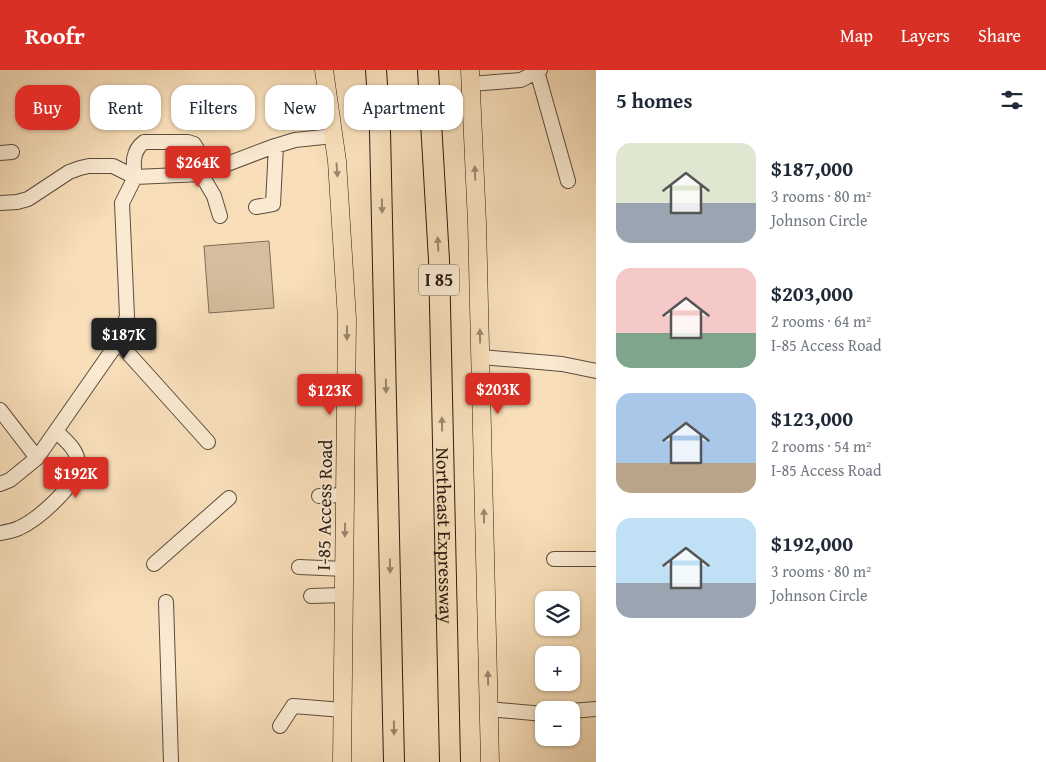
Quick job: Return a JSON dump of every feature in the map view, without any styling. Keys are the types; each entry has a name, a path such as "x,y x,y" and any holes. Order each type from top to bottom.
{"highway":[{"path":"376,70 380,131 394,762"},
{"name":"Northeast Expressway","path":"428,70 438,260 450,762"}],"main road":[{"name":"I-85 Access Road","path":"324,70 337,161 347,319 342,762"},
{"path":"470,77 480,357 490,762"}],"street":[{"path":"470,77 522,80 538,71 568,181"},
{"path":"0,203 17,202 28,198 69,172 89,166 112,166 135,176 202,174 276,146 310,138 333,136"},
{"path":"0,484 10,480 37,458 57,432 118,342 127,316 122,203 135,176 134,159 138,148 144,142 188,142 194,144 197,149 202,174 214,196 220,216"},
{"path":"256,207 273,204 276,146"},
{"path":"118,342 208,442"},
{"path":"480,357 562,364 596,371"},
{"path":"0,410 37,458"},
{"path":"0,533 18,529 31,521 51,505 68,486 75,474 78,464 76,453 57,432"},
{"path":"319,496 346,494"},
{"path":"154,564 229,498"},
{"path":"554,559 596,559"},
{"path":"299,567 345,570"},
{"path":"311,596 344,595"},
{"path":"166,602 171,762"},
{"path":"280,726 293,706 343,710"},
{"path":"488,709 535,713"},
{"path":"580,710 596,709"}],"shaded area":[{"path":"269,241 274,308 209,313 204,246"}]}
